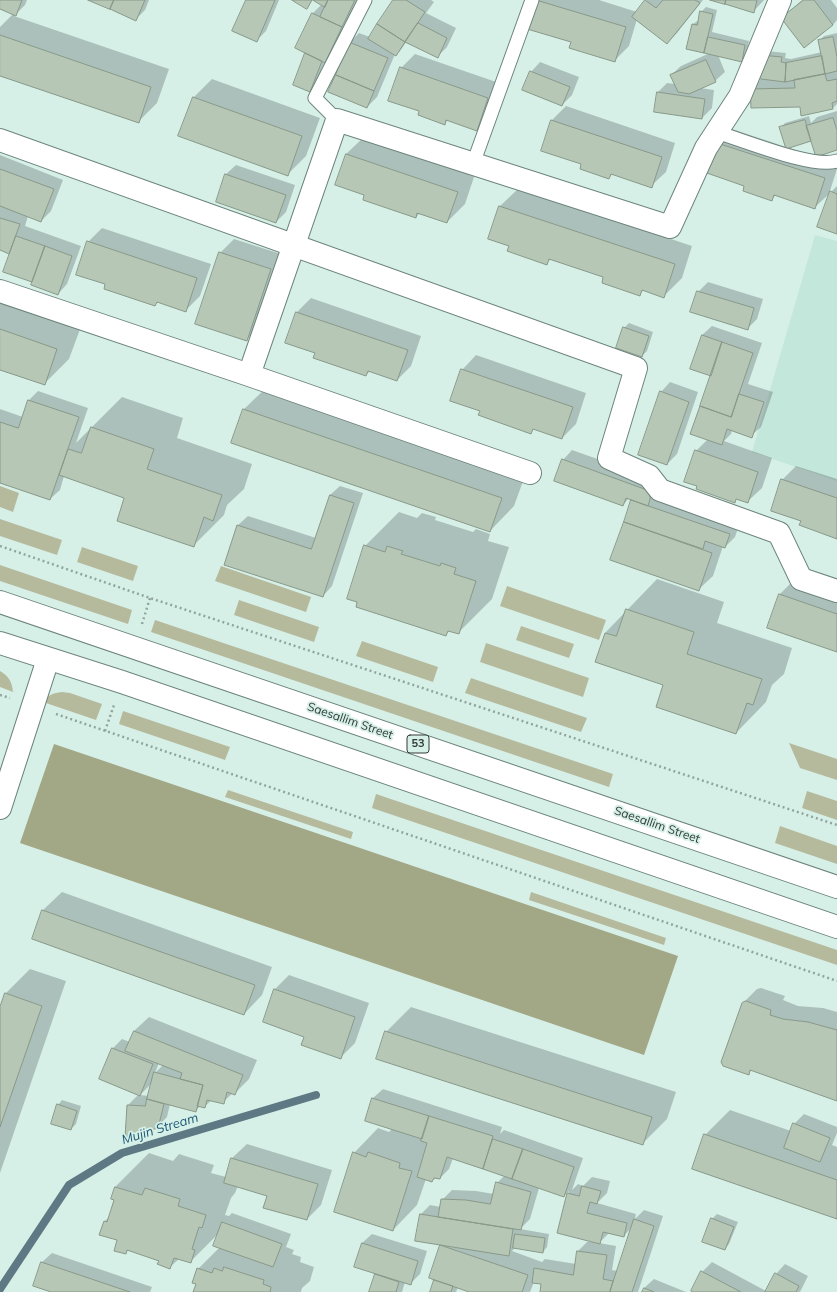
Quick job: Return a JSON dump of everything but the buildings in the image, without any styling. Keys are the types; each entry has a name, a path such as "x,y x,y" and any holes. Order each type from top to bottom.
{"street":[{"path":"249,375 338,120 670,227 706,148 740,96 780,0"},
{"path":"0,140 636,368 609,458 649,476 660,490 779,533 801,579 837,591"},
{"path":"0,291 249,375 530,473"},
{"name":"Saesallim Street","path":"0,602 837,886"},
{"path":"0,643 122,682 837,927"},
{"path":"0,808 48,659"}],"lane":[{"path":"338,120 315,98 365,0"},
{"path":"473,164 532,0"},
{"path":"716,132 798,159 829,164 837,161"}],"path":[{"path":"0,546 150,598 837,825"},
{"path":"0,695 837,981"}],"shaded area":[{"path":"815,235 837,241 837,481 752,452"},
{"path":"0,486 19,493 13,512 0,507"},
{"path":"0,519 62,540 57,555 0,536"},
{"path":"82,547 138,566 133,581 77,562"},
{"path":"0,565 132,610 128,624 0,581"},
{"path":"221,566 311,597 306,612 215,581"},
{"path":"507,586 606,620 599,640 500,606"},
{"path":"239,600 319,627 314,642 234,615"},
{"path":"155,620 613,774 609,787 151,632"},
{"path":"521,626 574,644 569,658 516,640"},
{"path":"362,641 438,667 433,682 356,656"},
{"path":"486,643 589,678 583,697 480,662"},
{"path":"0,671 10,680 13,692 0,687"},
{"path":"471,678 587,718 581,732 465,693"},
{"path":"62,692 70,693 102,704 96,720 43,702 51,695"},
{"path":"123,711 230,747 225,760 119,724"},
{"path":"789,743 837,759 837,780 800,768"},
{"path":"54,744 678,956 644,1055 20,843"},
{"path":"228,790 353,832 351,839 225,797"},
{"path":"807,791 837,801 837,820 802,808"},
{"path":"376,794 837,950 837,965 372,808"},
{"path":"780,826 837,846 837,864 775,843"},
{"path":"531,892 666,938 664,945 529,900"}],"waterway":[{"name":"Mujin Stream","path":"0,1289 69,1185 122,1153 316,1095"}]}
